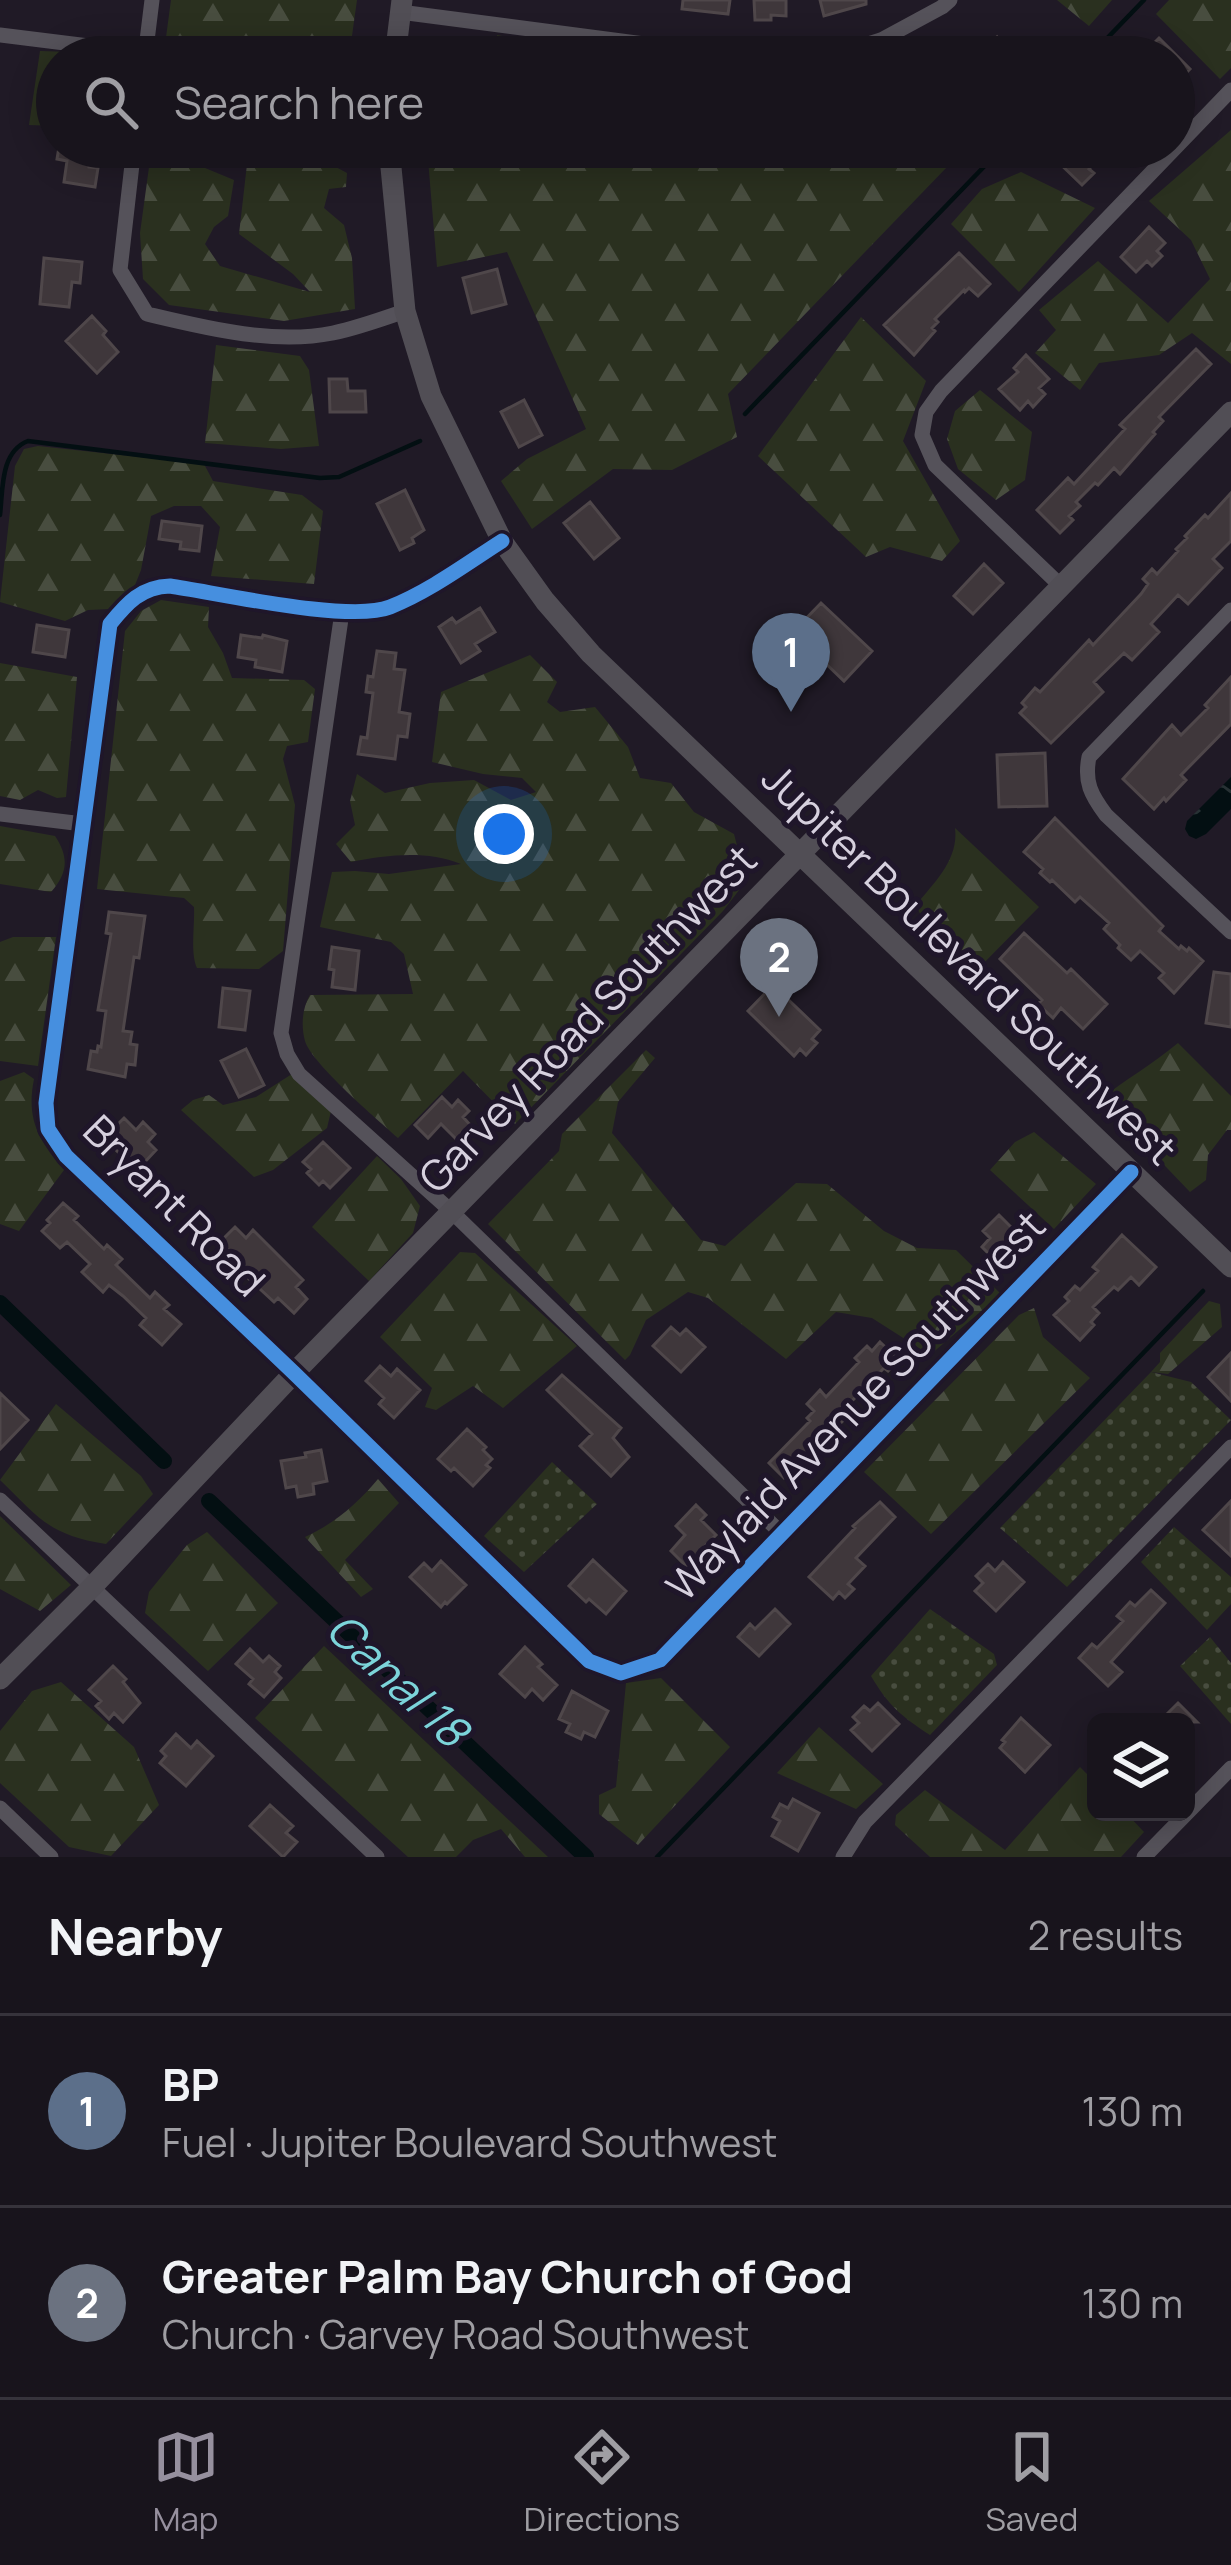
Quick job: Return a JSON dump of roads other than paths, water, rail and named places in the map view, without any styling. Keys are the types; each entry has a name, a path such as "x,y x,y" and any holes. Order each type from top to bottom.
{"street":[{"path":"147,36 152,0"},
{"path":"889,36 950,0"},
{"path":"397,36 401,6 602,36"},
{"path":"0,35 36,40"},
{"path":"1195,127 1231,90"},
{"path":"132,168 120,270 147,314 199,326 302,337 334,333 405,311"},
{"name":"Jupiter Boulevard Southwest","path":"391,168 405,311 431,397 502,541 545,601 591,654 1231,1267"},
{"path":"1062,587 935,465 922,435 926,412 1156,168"},
{"name":"Garvey Road Southwest","path":"0,1679 1229,419"},
{"name":"Bryant Road","path":"502,541 386,609 342,612 170,586 152,587 128,601 110,624 46,1103 48,1129 66,1156 589,1661 621,1673"},
{"path":"1231,610 1089,757 1085,773 1090,794 1106,815 1231,932"},
{"path":"342,612 281,1034 287,1054 299,1074 452,1212 780,1532"},
{"path":"0,814 83,824"},
{"name":"Waylaid Avenue Southwest","path":"621,1673 659,1660 1131,1172"},
{"path":"844,1857 865,1822 1231,1447"},
{"path":"0,1500 377,1857"},
{"path":"1144,1857 1231,1768"},
{"path":"0,1808 52,1857"}],"water":[{"path":"1231,777 1231,809 1206,834 1196,839 1189,836 1187,821"}],"waterway":[{"path":"1109,36 1144,0"},
{"path":"745,414 983,168"},
{"path":"0,515 8,462 28,441 320,478 339,477 420,441"},
{"path":"657,1857 1203,1291"},
{"name":"Canal 18","path":"0,1303 164,1461"},
{"name":"Canal 18","path":"209,1501 586,1857"}],"place":[{"name":"BP","path":"791,712"},
{"name":"Greater Palm Bay Church of God","path":"779,1017"}]}
